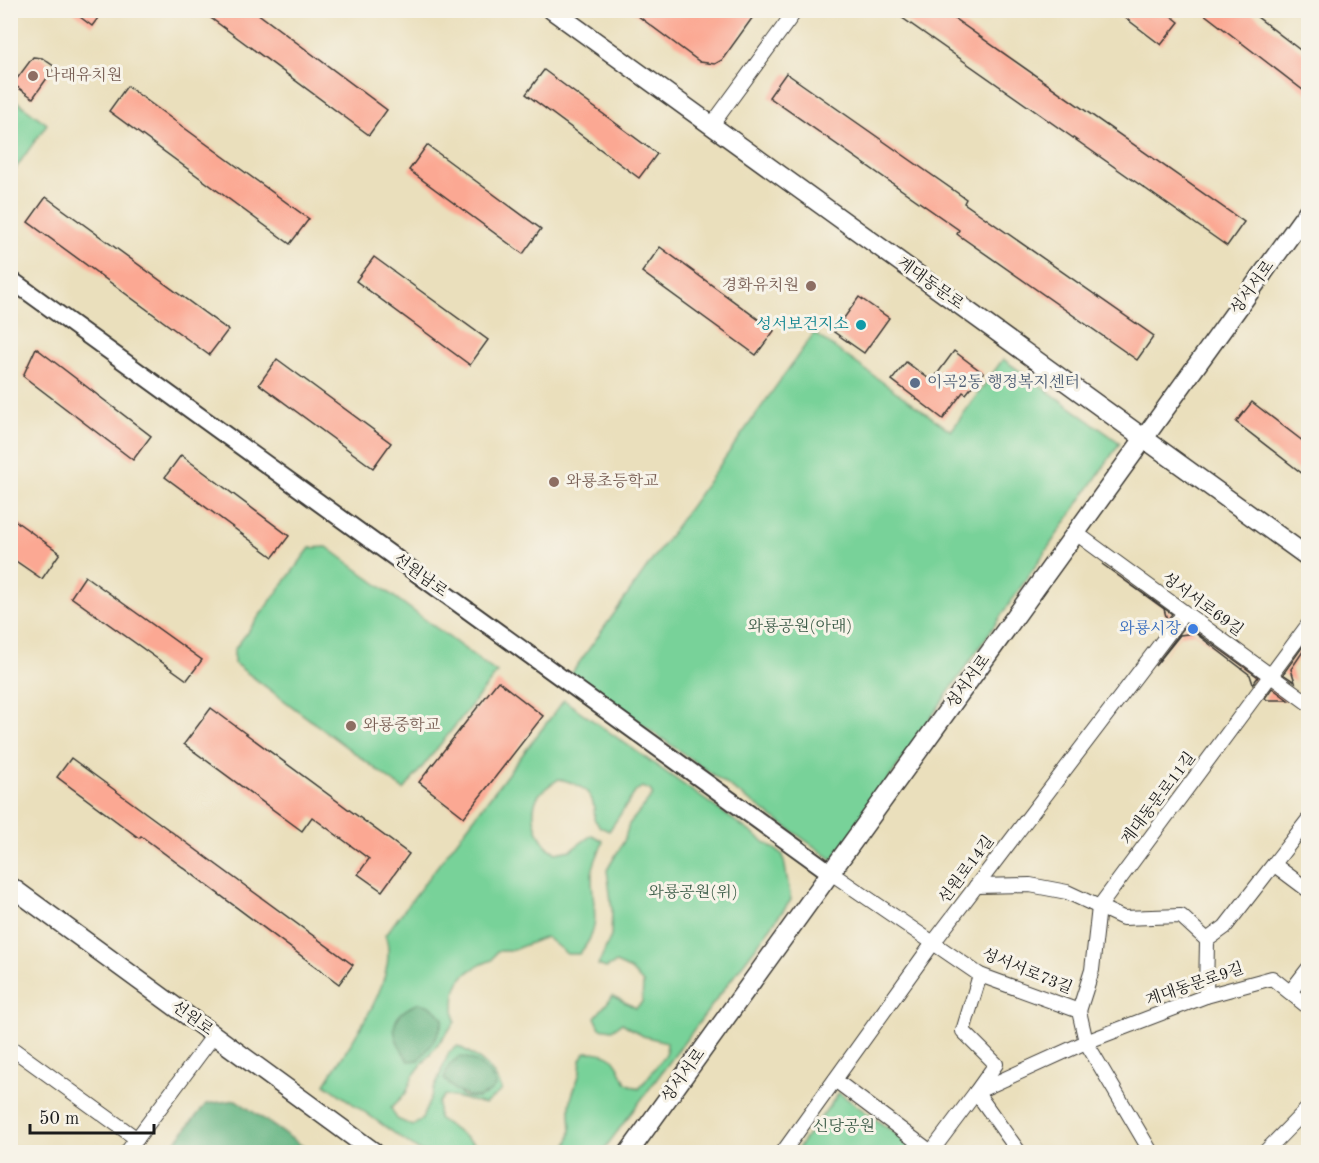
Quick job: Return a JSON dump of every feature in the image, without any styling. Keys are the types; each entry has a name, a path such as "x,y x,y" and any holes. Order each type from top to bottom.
{"main road":[{"name":"계대동문로","path":"552,10 1308,557"},
{"name":"성서서로","path":"629,1152 1308,212"},
{"name":"선원로","path":"10,886 374,1152"}],"street":[{"path":"711,126 796,10"},
{"name":"선원남로","path":"10,279 831,873"},
{"name":"성서서로69길","path":"1076,533 1308,703"},
{"name":"선원로14길","path":"783,1152 933,942 1184,613"},
{"name":"계대동문로11길","path":"1099,907 1308,625"},
{"path":"1207,940 1226,927 1276,866 1308,820"},
{"path":"1276,866 1308,890"},
{"name":"성서서로73길","path":"831,873 980,975 1079,1011 1086,1042 1151,1152"},
{"path":"976,886 1030,885 1067,892 1123,918 1181,916 1207,940 1206,996"},
{"path":"1079,1011 1092,970 1099,907"},
{"path":"1291,991 1308,969"},
{"path":"834,1080 931,1152 996,1064 963,1031 980,975"},
{"name":"계대동문로9길","path":"976,1092 1086,1042 1206,996 1272,978 1308,1007"},
{"path":"127,1152 214,1035"},
{"path":"10,1047 137,1139"},
{"path":"976,1092 1019,1152"},
{"path":"1265,1152 1308,1108"}],"green space":[{"path":"11,97 47,124 11,175"},
{"name":"와룡공원(아래)","path":"814,333 951,431 1003,359 1120,443 833,860 571,674"},
{"path":"327,547 497,673 404,790 234,663 234,650 310,548"},
{"name":"와룡공원(위)","path":"564,700 783,855 791,900 602,1152 562,1152 569,1140 571,1130 570,1106 580,1072 580,1060 586,1052 608,1055 616,1063 626,1083 639,1089 666,1054 667,1042 643,1036 622,1023 612,1030 600,1028 595,1017 613,996 636,1008 642,1002 643,983 631,970 616,963 606,968 598,965 611,936 612,909 607,870 624,841 629,824 653,795 650,790 642,787 636,791 609,831 600,827 594,819 593,803 581,787 559,779 546,787 539,795 535,805 535,822 537,830 550,849 556,853 571,850 592,835 603,841 592,873 595,917 592,935 579,954 567,954 546,937 510,951 497,951 492,960 464,976 459,982 454,999 455,1022 413,1076 406,1093 391,1108 397,1119 413,1126 422,1119 449,1052 458,1046 472,1054 495,1075 502,1090 485,1104 445,1095 438,1103 438,1118 486,1152 421,1152 325,1084 370,1012 379,991 386,971 388,952 385,935","holes":["476,1062 494,1079 478,1098 463,1097 457,1091"]},
{"path":"419,1003 433,1008 443,1019 442,1025 437,1036 419,1060 409,1061 398,1044 394,1028 401,1014"},
{"path":"459,1057 476,1062 490,1075 496,1085 490,1092 483,1096 469,1097 449,1084 444,1078 450,1064"},
{"name":"신당공원","path":"839,1093 914,1147 910,1152 795,1152"},
{"path":"236,1100 311,1152 167,1152 206,1104"}],"building":[{"path":"71,10 104,10 92,26"},
{"path":"200,10 253,10 387,110 369,135"},
{"path":"630,10 758,10 722,60 715,64 700,62"},
{"path":"891,10 942,10 1244,222 1227,246"},
{"path":"1115,10 1164,10 1179,22 1161,45"},
{"path":"1199,10 1248,10 1308,56 1308,94"},
{"path":"33,57 42,58 55,67 33,98 13,84"},
{"path":"544,70 657,154 639,178 526,94"},
{"path":"786,73 966,199 964,203 1154,336 1137,360 957,234 959,230 769,97"},
{"path":"127,86 309,219 290,244 109,111"},
{"path":"427,145 541,229 523,254 409,170"},
{"path":"46,197 228,330 209,355 28,222"},
{"path":"660,247 774,331 756,355 642,272"},
{"path":"374,257 488,340 470,365 356,281"},
{"name":"성서보건지소","path":"859,297 889,318 864,353 834,332"},
{"path":"36,348 151,436 133,460 23,376"},
{"name":"이곡2동 행정복지센터","path":"954,351 983,373 966,394 963,392 943,419 892,380 906,362 932,381"},
{"path":"277,359 391,443 373,468 259,384"},
{"path":"1252,402 1308,445 1308,478 1236,422"},
{"path":"181,455 289,536 273,557 165,477"},
{"path":"10,517 60,553 42,579 10,557"},
{"path":"1102,564 1172,614 1167,620 1164,609"},
{"path":"85,576 202,660 187,680 71,597"},
{"path":"1186,625 1258,677 1253,684 1250,675 1195,633 1180,635 1155,666"},
{"path":"1308,639 1308,644 1291,669 1295,682 1283,674"},
{"path":"498,681 543,716 464,817 419,782"},
{"path":"1272,688 1288,700 1267,700 1265,698"},
{"path":"211,708 409,854 382,891 358,874 369,859 312,817 302,831 184,744"},
{"path":"71,758 353,965 339,984 141,836 139,838 57,777"}],"place":[{"name":"나래유치원","path":"33,76"},
{"name":"경화유치원","path":"811,286"},
{"name":"성서보건지소","path":"861,325"},
{"name":"이곡2동 행정복지센터","path":"915,383"},
{"name":"와룡초등학교","path":"554,482"},
{"name":"와룡시장","path":"1193,629"},
{"name":"와룡중학교","path":"351,726"}]}
